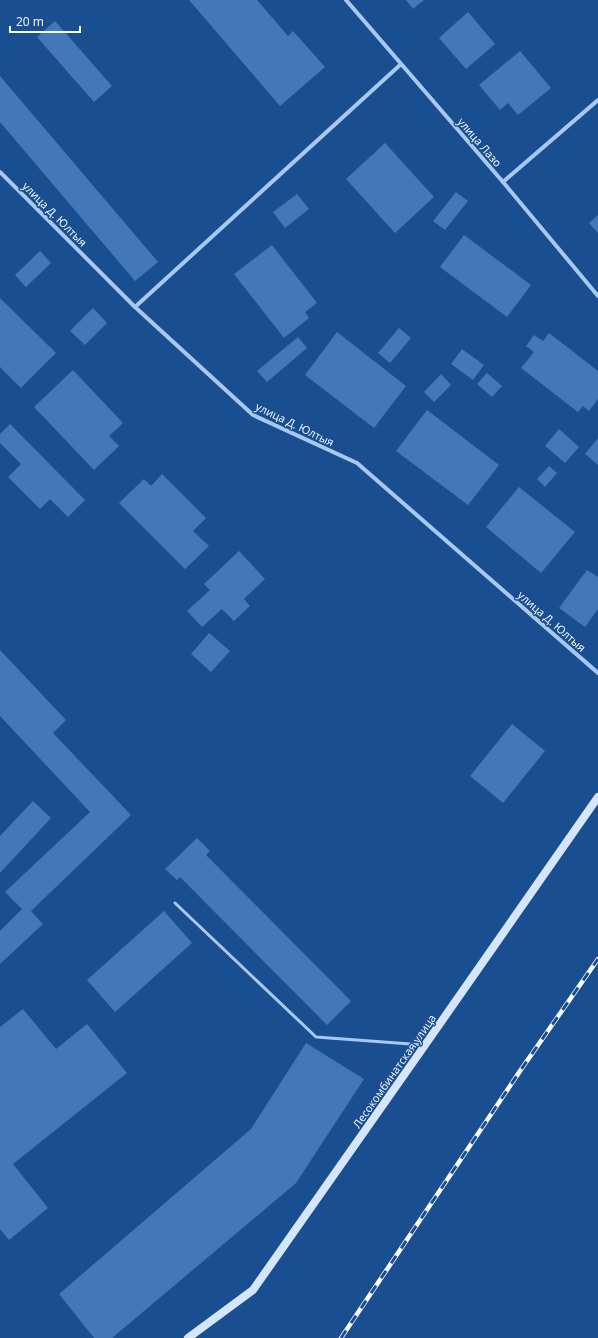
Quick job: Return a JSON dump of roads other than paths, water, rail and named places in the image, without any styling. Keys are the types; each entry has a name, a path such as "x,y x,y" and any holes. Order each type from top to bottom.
{"main road":[{"name":"Лесокомбинатская улица","path":"188,1338 253,1290 598,797"}],"street":[{"name":"улица Лазо","path":"346,0 400,65 503,182 598,296"},
{"path":"135,307 400,65"},
{"path":"503,182 598,100"},
{"name":"улица Д. Юлтыя","path":"0,172 135,307 253,415 357,463 598,673"}],"lane":[{"path":"175,903 316,1037 425,1045"}],"railway":[{"path":"341,1338 520,1071 598,959"}]}
